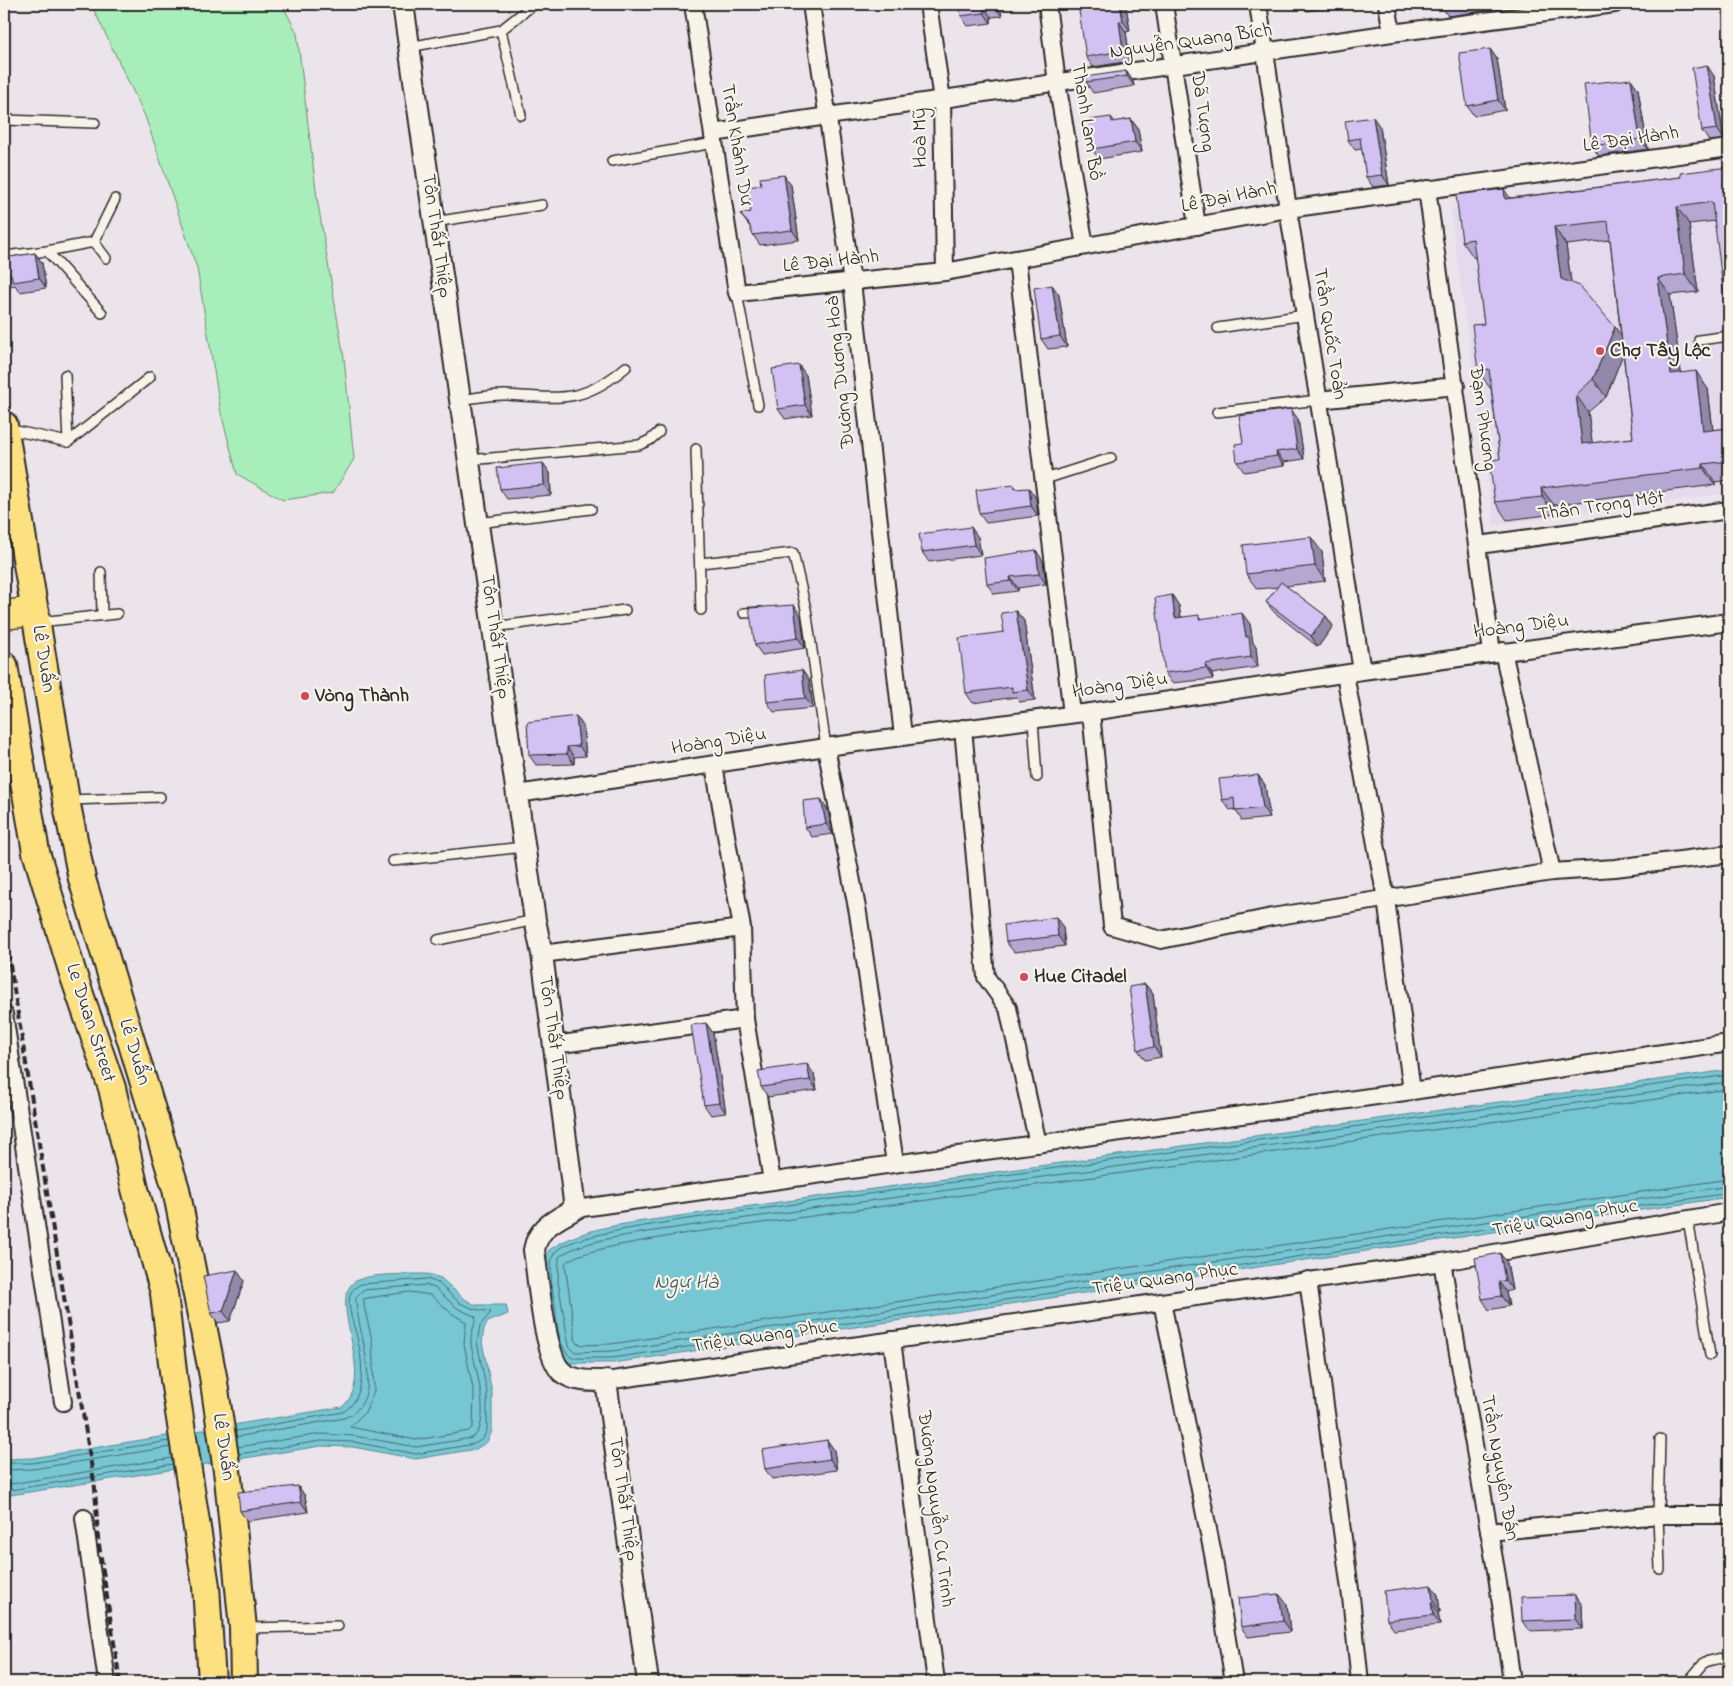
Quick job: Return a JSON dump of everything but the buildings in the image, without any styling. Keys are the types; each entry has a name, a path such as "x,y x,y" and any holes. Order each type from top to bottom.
{"highway":[{"path":"4,615 36,616"}],"main road":[{"name":"Lê Duẩn","path":"4,427 66,800 82,879 176,1189 213,1376 228,1478 243,1628 244,1682"},
{"name":"Le Duan Street","path":"4,666 36,852 73,974 112,1088 135,1189 164,1293 174,1380"},
{"name":"Lê Duẩn","path":"174,1380 206,1586 212,1682"}],"street":[{"name":"Tôn Thất Thiệp","path":"403,4 518,794 534,920 542,954 576,1209"},
{"name":"Trần Khánh Dư","path":"693,4 737,293"},
{"name":"Đường Dương Hoà","path":"811,4 852,282 903,736"},
{"name":"Hoà Mỹ","path":"928,4 942,100 945,272"},
{"name":"Thanh Lam Bồ","path":"1047,4 1057,83 1085,246"},
{"name":"Dã Tượng","path":"1164,4 1197,226"},
{"name":"Trần Quốc Toản","path":"1258,4 1288,209 1362,670"},
{"path":"1387,4 1392,33"},
{"name":"Nguyễn Quang Bích","path":"714,138 828,116 1392,33 1521,10 1615,4"},
{"name":"Lê Đại Hành","path":"737,293 945,272 1288,209 1729,148"},
{"name":"Đạm Phương","path":"1427,189 1479,545 1498,652 1552,872"},
{"path":"1017,260 1042,480 1072,714"},
{"path":"1318,400 1456,386"},
{"name":"Thân Trọng Một","path":"1479,545 1729,510"},
{"name":"Hoàng Diệu","path":"518,794 826,747 1090,712 1362,670 1729,622"},
{"path":"1345,674 1386,899 1412,1091"},
{"path":"1090,712 1112,926 1161,940 1272,916 1552,872 1616,868 1729,854"},
{"path":"963,728 986,977 1008,1008 1038,1144"},
{"path":"826,747 858,913 895,1163"},
{"path":"714,764 742,928 745,1019 772,1181"},
{"path":"542,954 742,928"},
{"path":"4,1014 63,1402"},
{"path":"554,1044 745,1019"},
{"path":"606,1381 580,1380 562,1372 550,1355 534,1250 536,1237 554,1221 576,1209 1412,1091 1729,1043"},
{"name":"Triệu Quang Phục","path":"606,1381 1442,1262 1729,1212"},
{"name":"Trần Nguyên Đán","path":"1442,1262 1489,1532 1512,1682"},
{"path":"1308,1280 1350,1587 1360,1682"},
{"path":"1162,1302 1213,1554 1234,1682"},
{"name":"Đường Nguyễn Cư Trinh","path":"892,1340 936,1682"},
{"name":"Tôn Thất Thiệp","path":"606,1381 648,1682"},
{"path":"1489,1532 1658,1515 1729,1515"},
{"path":"84,1518 107,1682"}],"lane":[{"path":"409,47 501,30 534,4"},
{"path":"501,30 521,115"},
{"path":"4,120 95,124"},
{"path":"612,161 714,138"},
{"path":"94,242 115,200"},
{"path":"434,222 542,205"},
{"path":"4,256 47,251 94,242"},
{"path":"94,242 106,258"},
{"path":"47,251 102,313"},
{"path":"737,293 758,404"},
{"path":"1218,328 1305,315"},
{"path":"1699,340 1729,336"},
{"path":"460,400 505,395 536,398 578,395 597,388 626,367"},
{"path":"65,375 68,442"},
{"path":"68,442 150,377"},
{"path":"1218,412 1318,400"},
{"path":"4,427 68,442"},
{"path":"469,460 639,445 650,440 659,432"},
{"path":"696,449 701,610"},
{"path":"1042,480 1111,458"},
{"path":"478,523 591,509"},
{"path":"700,563 794,553 801,609 826,747"},
{"path":"101,572 102,616"},
{"path":"493,628 625,610"},
{"path":"744,613 770,611"},
{"path":"36,616 102,616 117,614"},
{"path":"1033,720 1038,777"},
{"path":"66,800 160,797"},
{"path":"393,861 524,847"},
{"path":"438,940 534,920"},
{"path":"1688,1219 1710,1355"},
{"path":"1660,1440 1658,1515 1660,1569"},
{"path":"243,1628 338,1626"},
{"path":"1688,1682 1705,1662 1729,1656"}],"shaded area":[{"name":"Chợ Tây Lộc","path":"1729,171 1729,493 1494,525 1450,209"}],"green space":[{"path":"91,4 282,4 297,33 317,198 344,358 354,459 333,493 283,500 237,474 221,413 197,268 145,116"}],"water":[{"name":"Ngự Hà","path":"1729,1070 1729,1197 613,1363 569,1363 558,1351 547,1283 546,1262 549,1250 579,1235 595,1230 629,1223"},
{"path":"427,1274 441,1278 463,1298 475,1305 506,1305 508,1314 488,1322 484,1329 482,1342 492,1392 492,1431 487,1442 476,1449 416,1459 353,1447 321,1446 4,1496 4,1459 32,1458 342,1407 352,1393 355,1376 354,1357 347,1319 346,1302 349,1288 358,1280 364,1278"}],"railway":[{"path":"4,928 95,1488 98,1538 120,1682"}],"place":[{"name":"Chợ Tây Lộc","path":"1600,351"},
{"name":"Vòng Thành","path":"305,696"},
{"name":"Hue Citadel","path":"1024,977"}]}
